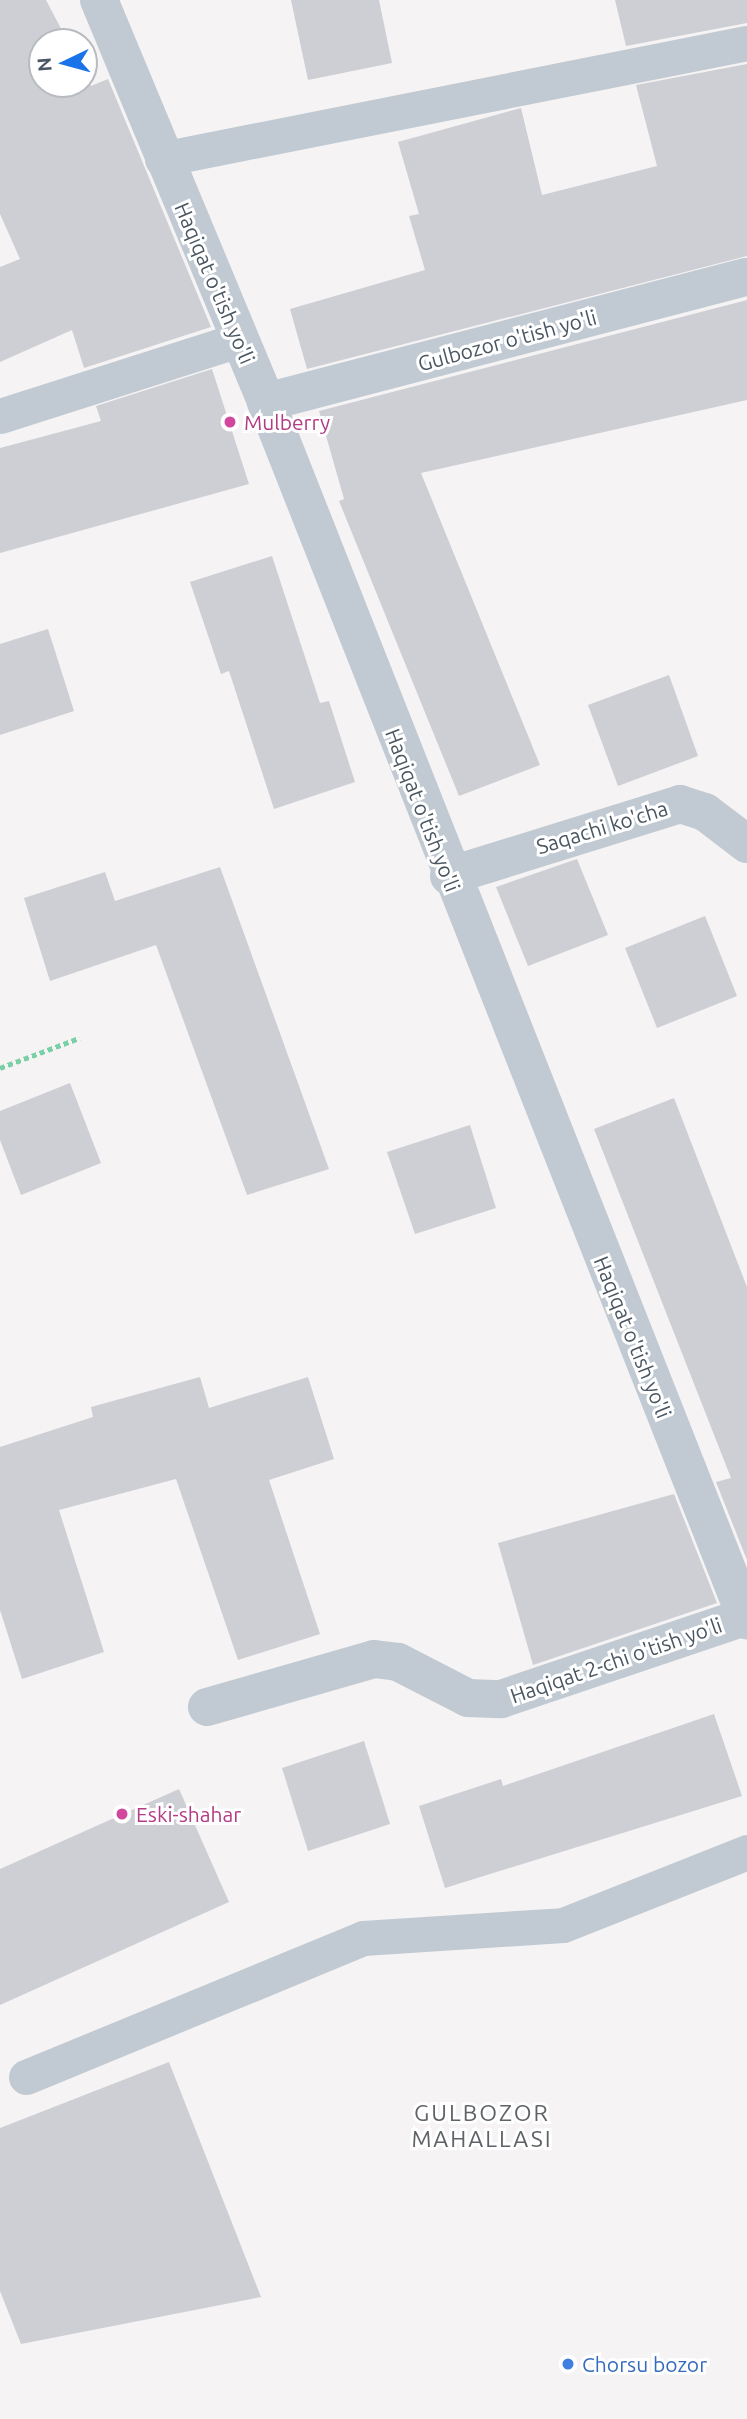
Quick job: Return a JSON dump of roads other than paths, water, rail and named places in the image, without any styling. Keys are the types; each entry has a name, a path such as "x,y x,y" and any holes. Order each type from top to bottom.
{"street":[{"name":"Haqiqat o'tish yo'li","path":"99,0 162,159 266,402 449,876 746,1619"},
{"name":"Gulbozor o'tish yo'li","path":"266,402 747,277"},
{"name":"Saqachi ko'cha","path":"449,876 680,804 705,812 747,844"},
{"name":"Haqiqat 2-chi o'tish yo'li","path":"207,1707 374,1659 398,1662 468,1698 500,1699 746,1619"}],"lane":[{"path":"162,159 747,43"},
{"path":"0,416 239,340"},
{"path":"26,2077 363,1938 563,1925 747,1852"}],"place":[{"name":"Mulberry","path":"230,422"},
{"name":"Eski-shahar","path":"122,1814"},
{"name":"Chorsu bozor","path":"568,2364"}],"district":[{"name":"GULBOZOR MAHALLASI","path":"482,2126"}]}
